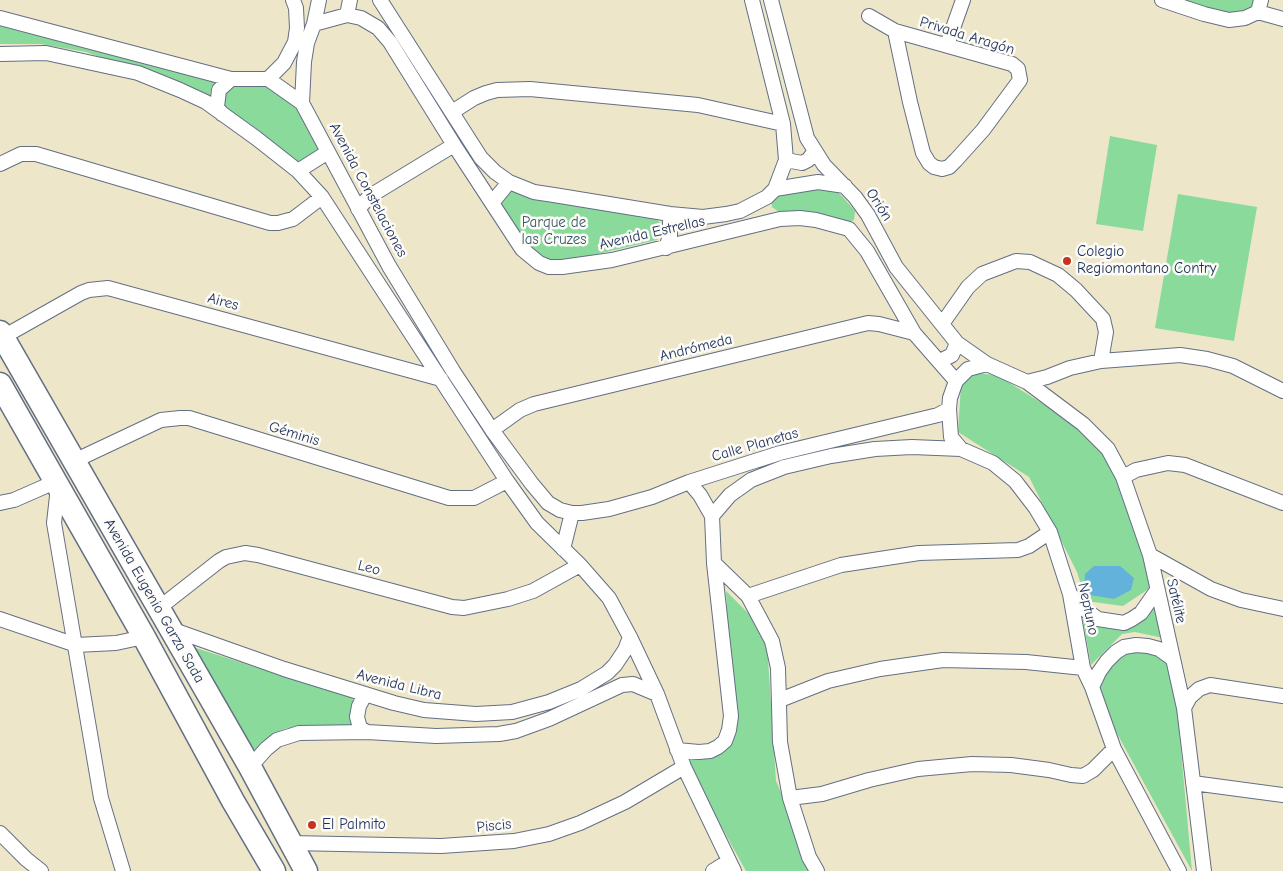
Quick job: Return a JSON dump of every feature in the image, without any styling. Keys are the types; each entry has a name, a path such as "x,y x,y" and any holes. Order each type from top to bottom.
{"highway":[{"name":"Avenida Eugenio Garza Sada","path":"2,335 250,767 306,871"},
{"name":"Avenida Eugenio Garza Sada","path":"0,384 274,871"}],"street":[{"path":"0,18 231,79 268,79 284,63 295,42 297,28 296,8 293,0"},
{"path":"302,103 304,62 319,0"},
{"path":"314,24 347,15 350,0"},
{"name":"Avenida Estrellas","path":"380,0 481,158 495,172 509,182 534,192 670,214 703,216 740,211 771,193 818,182 846,186"},
{"path":"752,0 783,124 786,160 771,193 768,209 780,219"},
{"name":"Orión","path":"771,0 807,138 815,152 824,165 846,186 868,215 896,267 957,342 987,364 1027,382"},
{"path":"947,45 963,0"},
{"path":"1162,0 1229,20 1244,18 1260,6 1283,20"},
{"name":"Avenida Estrellas","path":"347,15 361,18 370,23 390,42 522,250 530,257 549,267 612,260 780,219 800,218 816,220 850,229"},
{"name":"Privada Aragón","path":"869,16 895,31 1012,64 1018,69 1020,80 972,144 949,167 942,169 934,168 929,164 923,153 895,31"},
{"path":"0,54 46,53 138,73 180,90 206,102 256,138 298,171 322,197 507,481 538,523 608,598 630,637 657,694 684,767 731,866 713,871"},
{"path":"222,114 217,107 219,90 231,79"},
{"name":"Avenida Constelaciones","path":"268,79 302,103 394,274 453,371 492,430 548,503 560,510 572,513"},
{"path":"452,112 486,93 497,90 530,89 698,105 783,124"},
{"path":"358,209 370,196 454,145"},
{"path":"298,171 328,152"},
{"path":"786,160 802,163 808,160 815,152"},
{"path":"0,164 21,154 36,154 270,223 294,219 322,197"},
{"path":"492,203 509,182"},
{"path":"666,248 670,236 670,214"},
{"path":"868,215 850,229 867,251 914,333 956,381"},
{"path":"942,324 968,287 982,274 1016,260 1030,262 1058,275 1076,290 1103,319 1106,332 1101,361"},
{"name":"Aires","path":"2,335 81,293 108,288 442,379"},
{"name":"Andrómeda","path":"492,430 520,410 534,404 868,323 914,333"},
{"path":"940,361 952,355 957,342"},
{"path":"1027,382 1070,368 1101,361 1180,355 1233,366 1283,391"},
{"path":"961,449 951,437 950,398 956,381 968,369 987,364"},
{"name":"Satélite","path":"1027,382 1083,424 1108,449 1124,477 1150,555 1184,708 1204,871"},
{"name":"Calle Planetas","path":"572,513 590,513 609,509 652,497 689,482 780,453 938,415 949,409"},
{"name":"Géminis","path":"74,461 161,420 189,418 449,498 474,498 507,481"},
{"name":"Calle Planetas","path":"712,516 730,495 751,480 784,467 831,456 875,449 912,447 961,449"},
{"name":"Neptuno","path":"961,449 993,463 1015,481 1035,507 1050,532 1070,594 1083,668 1092,687 1114,749 1179,871"},
{"path":"1124,477 1136,470 1168,463 1185,465 1283,503"},
{"path":"677,750 699,752 710,751 718,747 725,740 731,716 714,563 712,516 700,495 689,482"},
{"path":"0,503 57,484 54,523 101,798 123,871"},
{"path":"563,550 572,513"},
{"path":"748,596 841,565 919,553 1018,550 1050,532"},
{"name":"Leo","path":"159,608 219,561 226,557 245,553 452,607 464,608 508,599 533,591 580,566"},
{"path":"1150,555 1211,589 1241,600 1283,609"},
{"path":"714,563 748,596 772,641 778,668 780,742 790,798 809,857 816,871"},
{"path":"1070,594 1080,606 1098,619 1124,623 1141,613 1157,590"},
{"path":"0,619 76,645 116,643 144,637"},
{"name":"Avenida Libra","path":"171,629 365,695 424,710 448,713 494,714 512,712 557,699 596,681 615,665 625,650 630,637"},
{"path":"1092,687 1107,661 1124,647 1148,646 1159,649 1173,659"},
{"path":"780,700 837,679 880,669 943,660 1026,662 1083,668"},
{"path":"250,767 277,740 299,733 367,732 436,736 499,734 516,731 548,719 622,685 633,684 657,694"},
{"path":"1184,708 1190,697 1199,689 1210,685 1283,696"},
{"path":"365,695 358,709 357,717 360,728 367,732"},
{"path":"790,798 822,794 869,780 918,769 972,764 1011,765 1083,776 1094,770 1114,749"},
{"name":"Piscis","path":"290,843 441,846 514,841 548,834 580,823 625,802 684,767"},
{"path":"1193,783 1283,795"},
{"path":"0,833 41,871"}],"green space":[{"path":"1162,0 1261,0 1245,18"},
{"path":"0,17 215,82 211,88 210,97 86,52 41,44 0,44"},
{"path":"257,81 295,102 321,152 300,165 223,109 223,88"},
{"path":"1110,136 1157,145 1143,231 1096,224"},
{"path":"814,184 836,191 842,196 855,211 854,220 847,223 828,215 808,211 779,212 772,207 771,197"},
{"name":"Parque de las Cruzes","path":"508,188 655,217 663,226 663,232 657,240 559,263 534,256 499,205"},
{"path":"1178,194 1257,207 1234,341 1155,328"},
{"path":"974,373 997,375 1094,436 1115,470 1156,584 1123,606 1086,601 1077,572 1029,477 958,432 961,385"},
{"path":"726,591 758,623 767,643 776,781 815,871 746,871 681,754 695,756 733,731"},
{"path":"1153,593 1163,638 1135,632 1122,634 1091,665 1081,608 1098,617 1125,617"},
{"path":"1124,644 1170,659 1177,707 1192,871 1089,682"},
{"path":"196,648 358,700 358,729 287,728 277,732 257,754 195,653"}],"water":[{"path":"1094,566 1120,566 1134,578 1131,590 1114,599 1084,594 1085,574"}],"place":[{"name":"Colegio Regiomontano Contry","path":"1067,261"},
{"name":"El Palmito","path":"312,825"}]}
